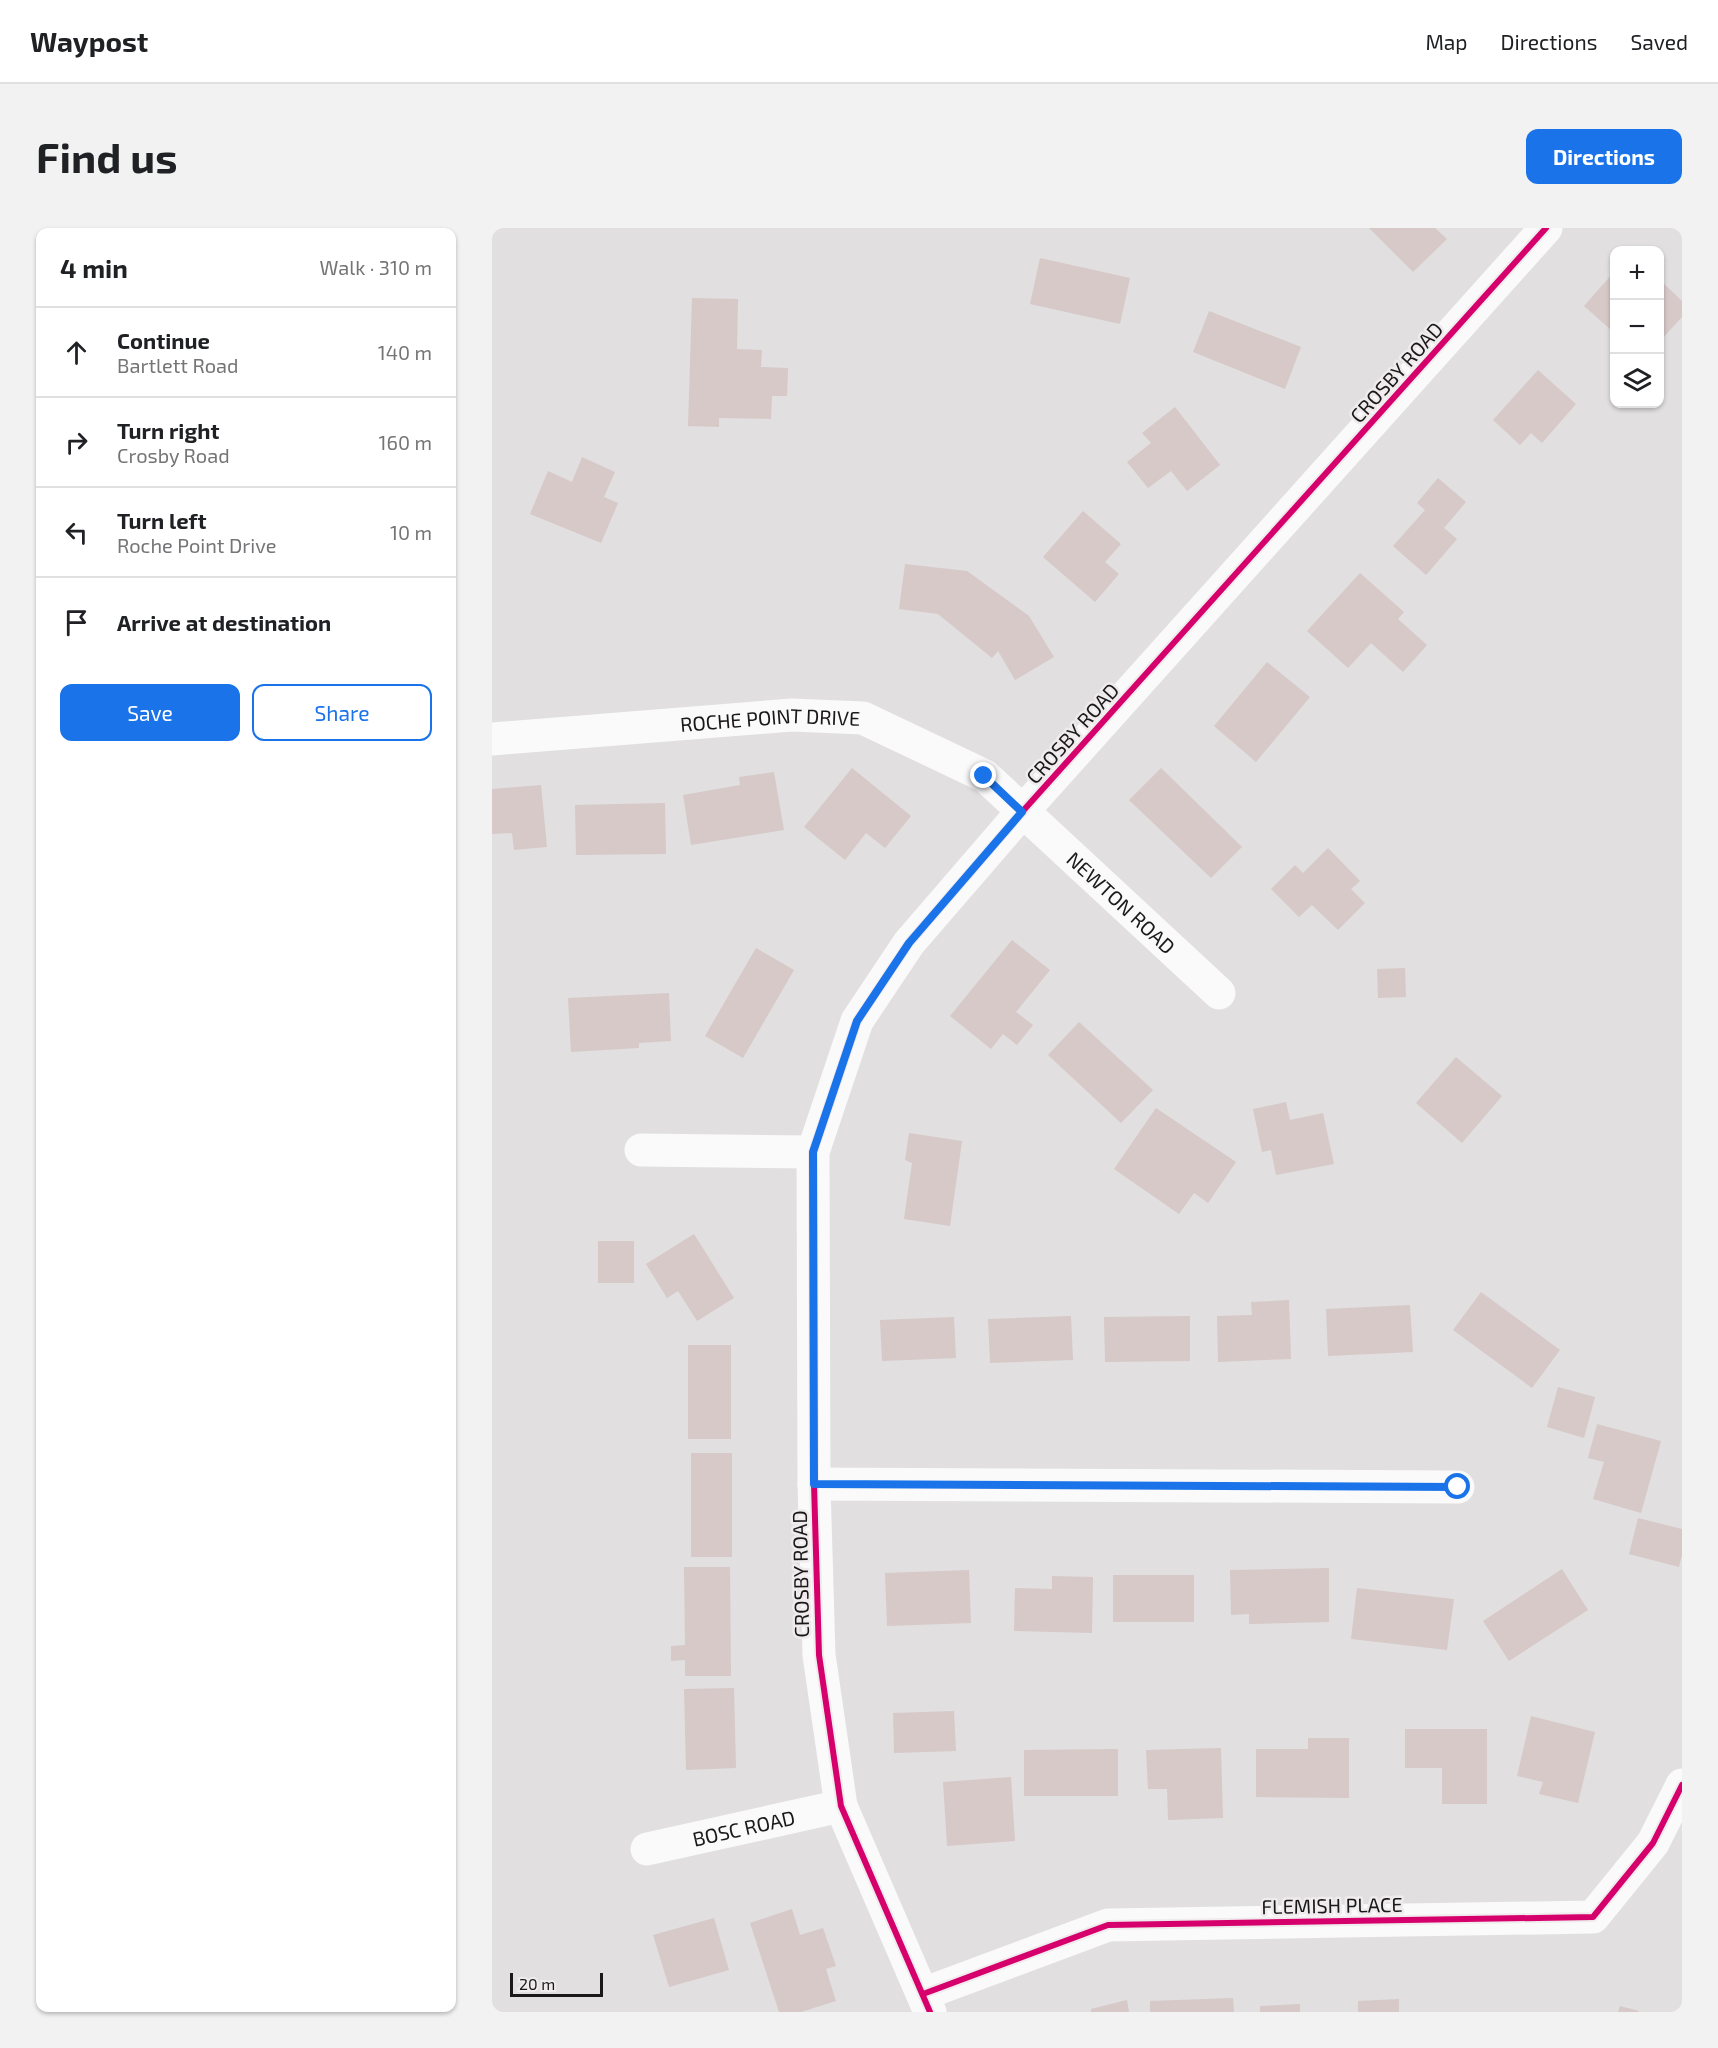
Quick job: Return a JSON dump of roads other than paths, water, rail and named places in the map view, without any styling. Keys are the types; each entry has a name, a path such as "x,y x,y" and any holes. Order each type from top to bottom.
{"street":[{"name":"CROSBY ROAD","path":"927,2003 841,1806 819,1655 814,1484 813,1152 857,1021 909,943 1022,812 1546,228"},
{"name":"ROCHE POINT DRIVE","path":"492,739 792,715 863,718 984,776 1022,812"},
{"name":"NEWTON ROAD","path":"1022,812 1219,993"},
{"path":"641,1150 813,1152"},
{"path":"814,1484 1458,1487"},
{"name":"FLEMISH PLACE","path":"927,2003 1108,1925 1593,1917 1653,1843 1682,1785"},
{"name":"BOSC ROAD","path":"647,1849 841,1806"}]}
